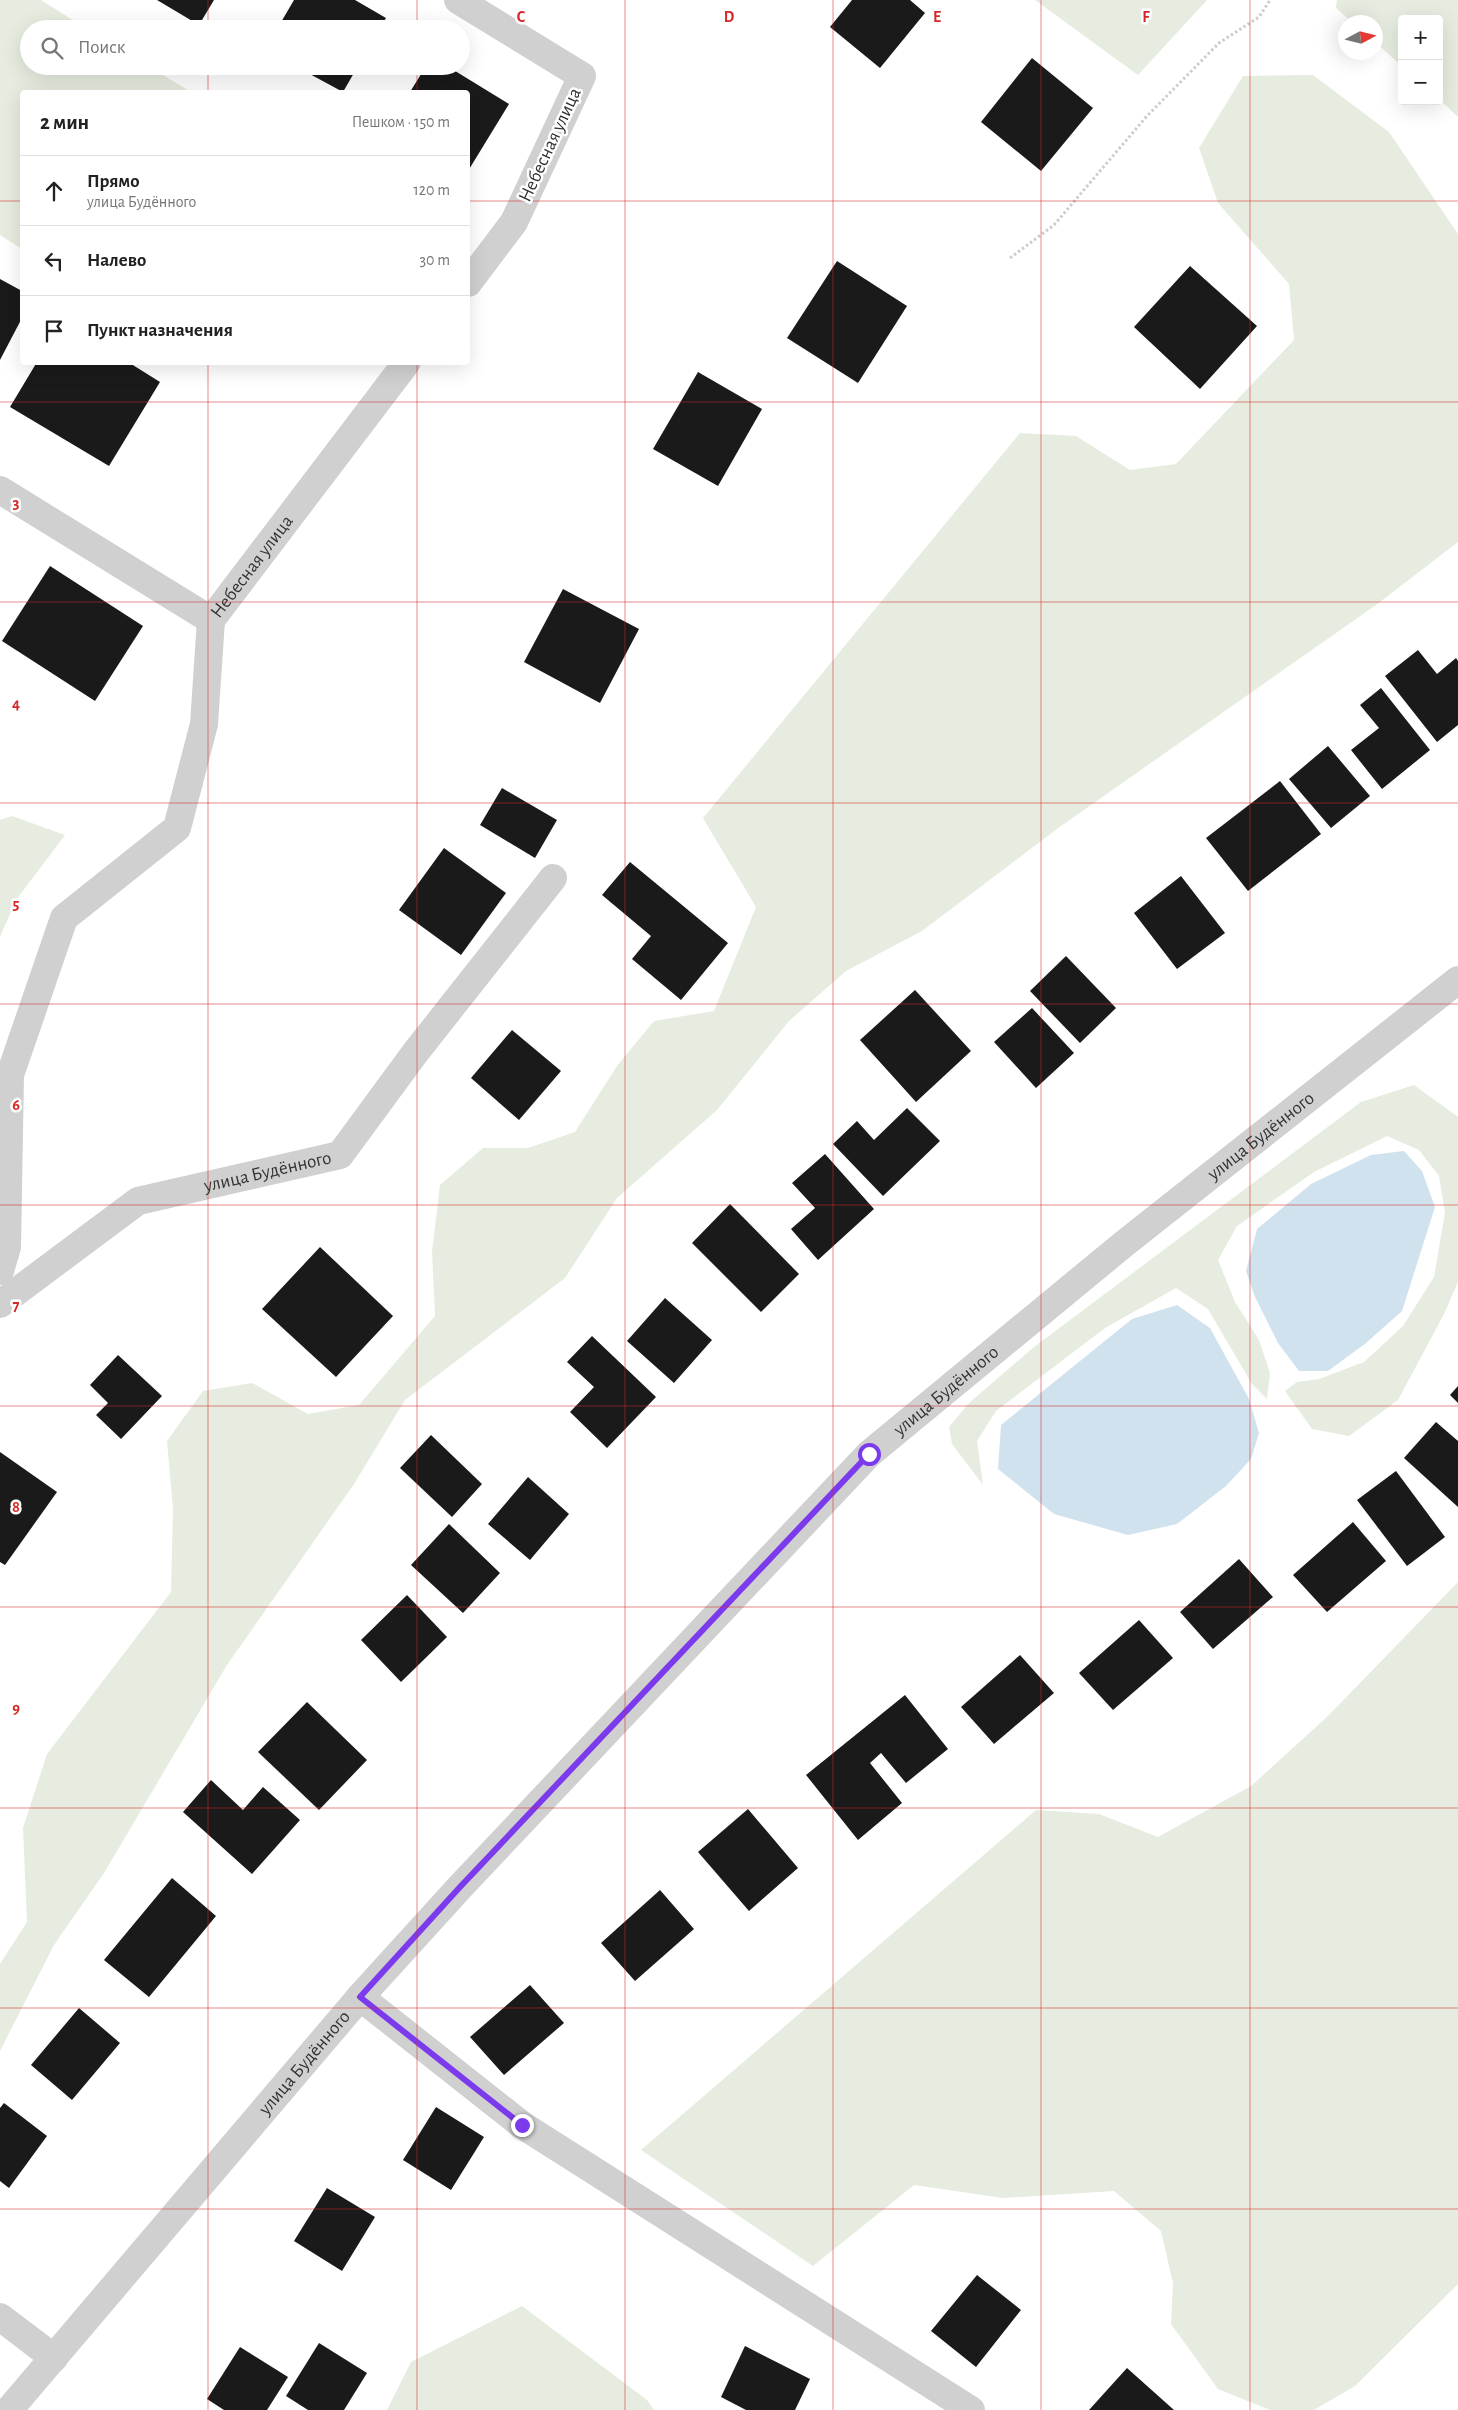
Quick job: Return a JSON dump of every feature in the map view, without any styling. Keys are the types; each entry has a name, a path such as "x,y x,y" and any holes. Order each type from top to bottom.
{"street":[{"name":"Небесная улица","path":"458,0 582,76 514,222 470,280"},
{"name":"Небесная улица","path":"0,490 211,620 405,365"},
{"path":"0,1271 7,1247 10,1075 64,918 177,828 204,724 211,620"},
{"name":"улица Будённого","path":"0,1304 138,1202 340,1156 415,1053 553,878"},
{"name":"улица Будённого","path":"9,2410 360,1997 467,1880 869,1454 1125,1243 1458,980"},
{"path":"360,1997 522,2125 971,2410"},
{"path":"0,2318 54,2358"}],"path":[{"path":"1010,258 1054,226 1148,116 1219,43 1259,17 1270,0"}],"shaded area":[{"path":"0,0 41,0 73,20 20,20 20,75 163,75 188,90 20,90 20,248 0,235"},
{"path":"1035,0 1207,0 1138,75"},
{"path":"1337,0 1458,0 1458,117 1443,103 1443,15 1398,15 1398,62 1383,49 1383,15 1344,15 1336,8"},
{"path":"1313,75 1389,132 1458,234 1458,542 1376,605 1061,826 922,931 846,971 789,1021 717,1110 617,1198 565,1278 405,1400 354,1484 227,1665 104,1873 54,1945 0,2051 0,1964 27,1922 23,1828 47,1754 171,1592 173,1509 167,1441 203,1391 252,1383 308,1414 359,1405 435,1316 432,1252 440,1185 483,1148 528,1148 575,1132 617,1066 654,1021 714,1011 756,907 703,818 1020,433 1076,436 1130,470 1176,464 1294,340 1289,284 1218,203 1199,148 1243,76"},
{"path":"12,816 65,835 16,900 0,937 0,820"},
{"path":"1414,1085 1458,1117 1458,1282 1444,1314 1398,1400 1349,1436 1312,1429 1285,1391 1297,1382 1319,1379 1364,1362 1403,1326 1434,1277 1445,1213 1439,1176 1419,1150 1387,1136 1314,1172 1237,1226 1218,1260 1235,1302 1259,1340 1270,1373 1267,1399 1252,1384 1208,1309 1176,1288 1105,1328 996,1411 977,1441 983,1485 952,1444 949,1427 969,1403 1034,1347 1361,1102"},
{"path":"1458,1582 1458,2284 1355,2386 1314,2410 1270,2410 1218,2389 1171,2324 1173,2283 1161,2231 1114,2191 1003,2198 914,2185 813,2266 641,2150 1036,1810 1099,1814 1158,1837 1251,1786 1327,1717"},
{"path":"522,2306 647,2400 654,2410 387,2410 411,2362"}],"water":[{"path":"1404,1151 1422,1171 1435,1207 1402,1311 1366,1343 1328,1371 1299,1371 1278,1343 1255,1297 1246,1271 1257,1229 1311,1184 1371,1155"},
{"path":"1177,1305 1210,1328 1249,1399 1259,1433 1251,1459 1226,1486 1177,1524 1128,1535 1054,1514 998,1469 1001,1425 1132,1319"}],"building":[{"path":"157,0 214,0 202,20 191,20"},
{"path":"294,0 355,0 386,18 385,20 282,20"},
{"path":"852,0 910,0 925,13 880,68 830,27"},
{"path":"1032,58 1093,108 1041,171 981,122"},
{"path":"312,75 353,75 344,90 339,90"},
{"path":"420,75 462,75 509,104 470,168 470,90 411,90"},
{"path":"837,261 907,306 858,383 787,338"},
{"path":"1190,266 1257,326 1200,389 1134,327"},
{"path":"0,279 20,290 20,322 0,360"},
{"path":"35,365 133,365 160,382 109,466 10,407"},
{"path":"698,372 762,409 718,486 653,449"},
{"path":"50,566 143,626 95,701 2,641"},
{"path":"563,589 639,629 600,703 524,662"},
{"path":"1418,650 1437,674 1456,658 1458,661 1458,725 1437,742 1385,676"},
{"path":"1381,688 1430,750 1382,789 1351,750 1379,728 1360,705"},
{"path":"1328,746 1370,796 1331,828 1289,779"},
{"path":"1280,781 1321,834 1248,891 1206,838"},
{"path":"502,788 557,820 535,858 480,825"},
{"path":"444,848 506,893 461,955 399,910"},
{"path":"630,862 728,943 681,1000 632,959 651,936 602,895"},
{"path":"1181,876 1225,933 1177,969 1134,913"},
{"path":"1066,956 1116,1008 1080,1043 1030,991"},
{"path":"915,990 971,1051 916,1102 860,1040"},
{"path":"1032,1008 1074,1053 1036,1088 994,1042"},
{"path":"512,1030 561,1071 519,1120 471,1078"},
{"path":"907,1108 940,1141 883,1196 833,1144 857,1121 874,1140"},
{"path":"825,1154 874,1209 818,1260 791,1229 815,1208 792,1183"},
{"path":"730,1204 799,1274 761,1312 692,1243"},
{"path":"320,1247 393,1316 336,1377 262,1309"},
{"path":"665,1298 712,1340 674,1383 627,1341"},
{"path":"592,1336 656,1397 607,1448 570,1412 594,1387 567,1362"},
{"path":"118,1355 162,1396 121,1439 96,1415 108,1403 90,1385"},
{"path":"1458,1386 1458,1403 1450,1395"},
{"path":"1436,1422 1458,1441 1458,1507 1404,1458"},
{"path":"431,1435 482,1484 452,1517 400,1468"},
{"path":"0,1452 57,1492 5,1565 0,1562"},
{"path":"1396,1471 1445,1537 1407,1566 1357,1500"},
{"path":"528,1477 569,1514 530,1560 488,1524"},
{"path":"1353,1522 1386,1561 1327,1612 1293,1575"},
{"path":"449,1524 500,1573 463,1613 411,1565"},
{"path":"1239,1559 1273,1597 1213,1649 1180,1612"},
{"path":"407,1595 447,1637 401,1682 361,1640"},
{"path":"1139,1620 1173,1658 1113,1710 1079,1673"},
{"path":"1020,1655 1054,1693 994,1744 961,1707"},
{"path":"905,1695 948,1749 906,1783 881,1753 870,1763 902,1803 858,1840 806,1775"},
{"path":"307,1702 367,1760 319,1810 258,1752"},
{"path":"211,1780 243,1810 263,1787 300,1820 252,1874 183,1812"},
{"path":"748,1809 798,1868 749,1911 698,1852"},
{"path":"172,1878 216,1916 149,1997 104,1960"},
{"path":"660,1890 694,1929 635,1981 601,1943"},
{"path":"530,1985 564,2023 504,2075 470,2037"},
{"path":"79,2008 120,2043 72,2100 31,2065"},
{"path":"4,2103 47,2136 9,2188 0,2181 0,2108"},
{"path":"436,2107 484,2137 451,2190 403,2160"},
{"path":"327,2188 375,2217 342,2271 294,2241"},
{"path":"977,2275 1021,2310 976,2367 931,2331"},
{"path":"319,2343 367,2373 344,2410 308,2410 286,2396"},
{"path":"745,2346 810,2379 795,2410 746,2410 721,2397"},
{"path":"240,2347 288,2377 267,2410 224,2410 207,2399"},
{"path":"1127,2368 1174,2410 1089,2410"}],"route":[{"path":"522,2125 360,1997 460,1887 869,1454"}]}
